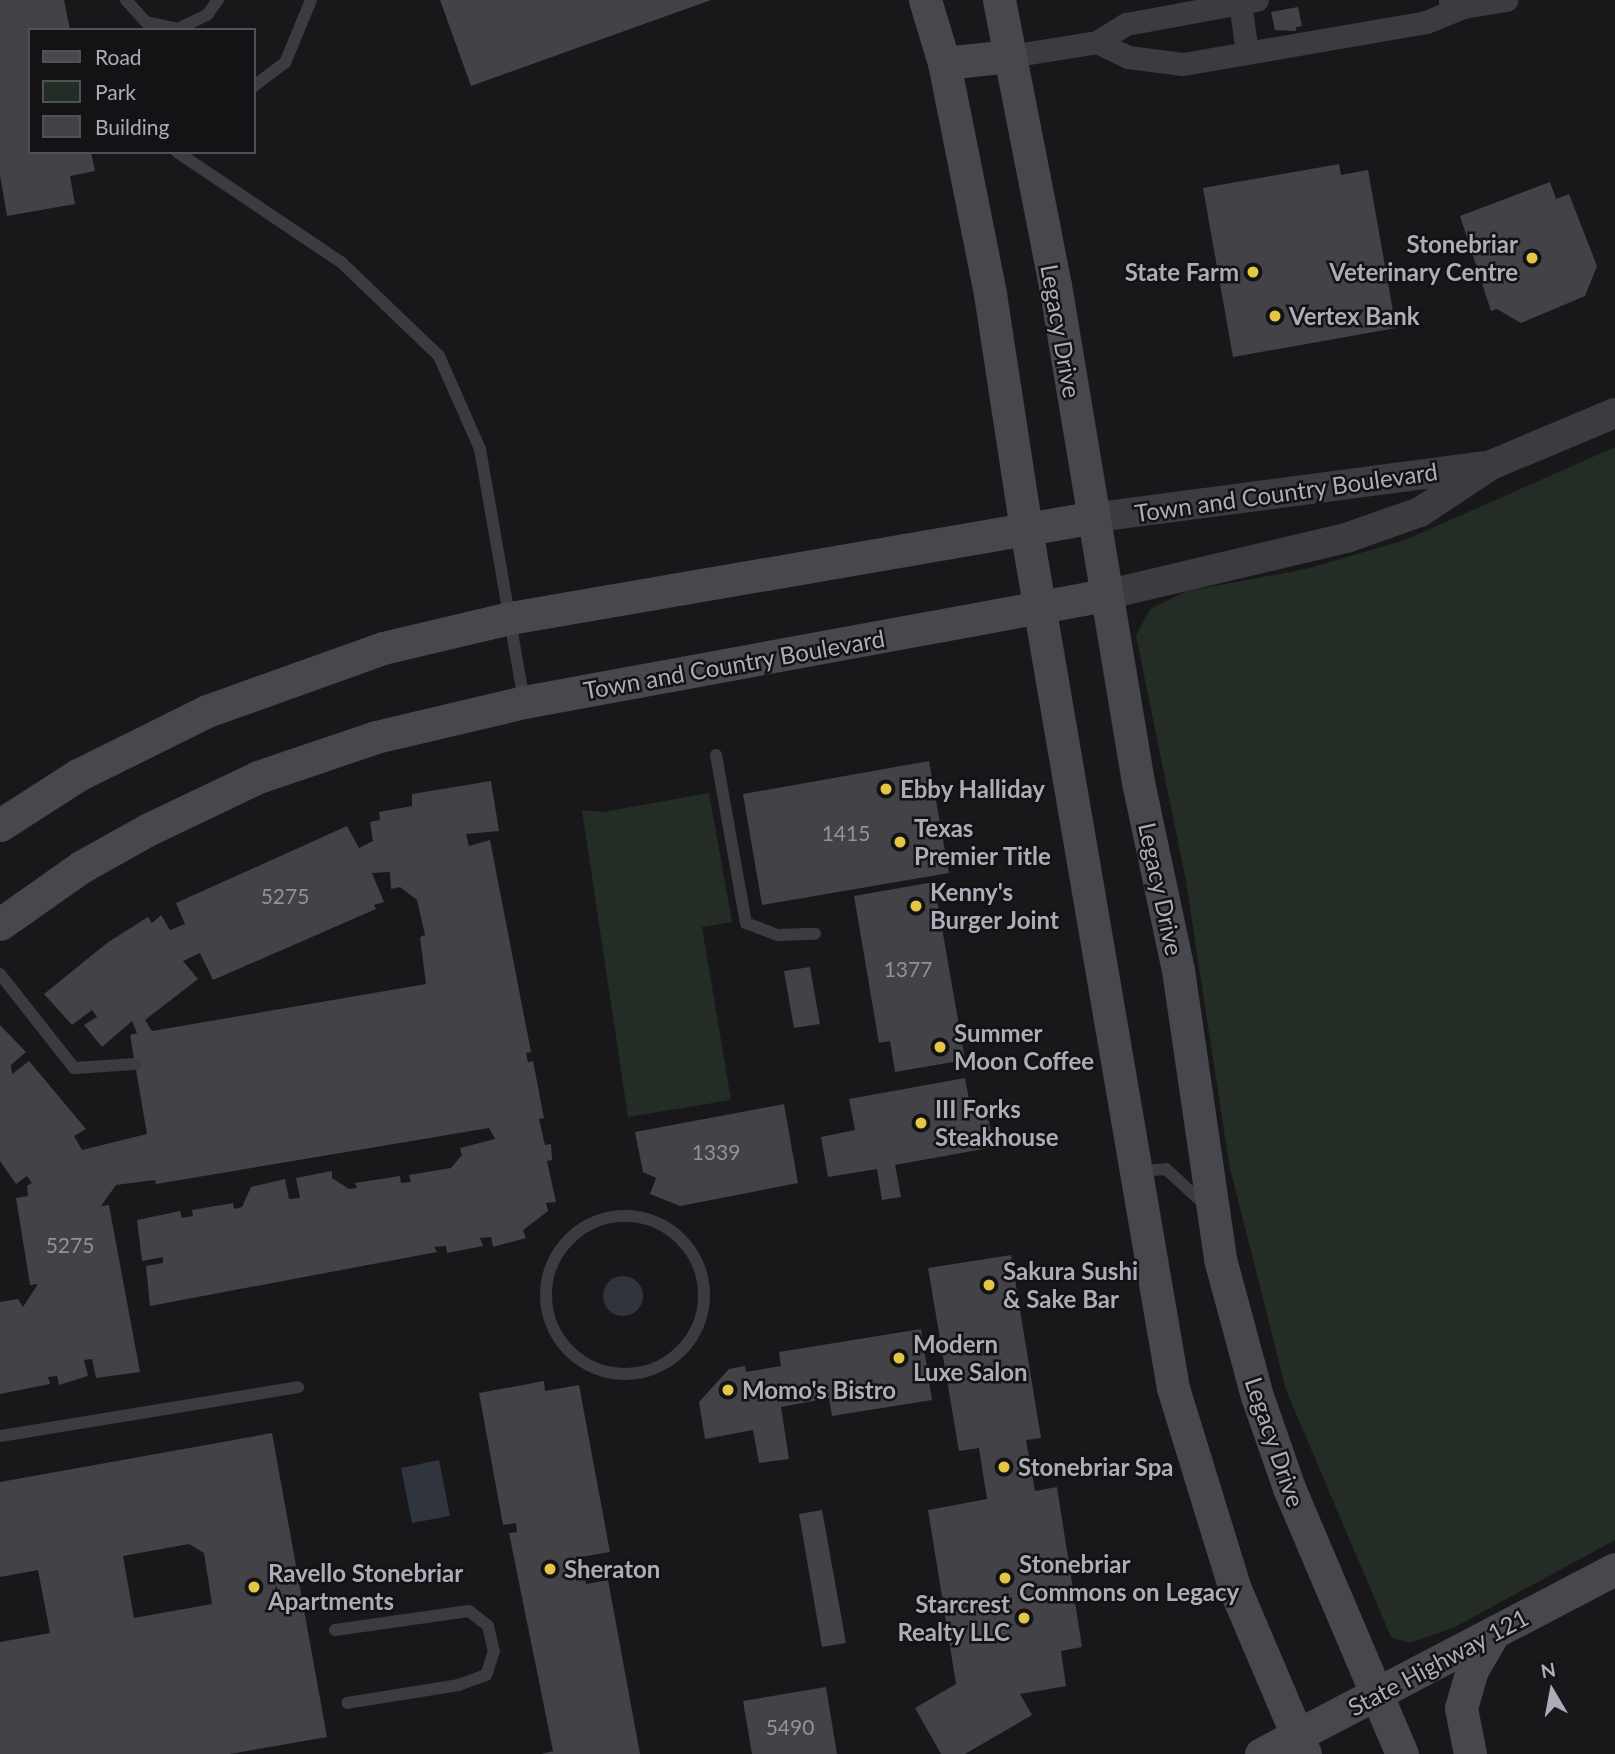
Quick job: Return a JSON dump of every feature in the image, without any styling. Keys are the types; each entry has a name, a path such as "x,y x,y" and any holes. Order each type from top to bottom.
{"main road":[{"path":"925,0 944,63 990,294 1026,529 1185,1436 1236,1589 1301,1745"},
{"name":"Legacy Drive","path":"999,0 1057,297 1090,517 1178,970 1220,1259 1256,1396 1289,1488 1402,1754"},
{"path":"944,63 1010,56"},
{"name":"Town and Country Boulevard","path":"0,825 119,753 247,694 383,648 510,618 1090,517"},
{"name":"Town and Country Boulevard","path":"0,924 131,839 258,777 376,737 524,702 1105,595"},
{"name":"State Highway 121","path":"1261,1754 1301,1745 1378,1696 1615,1569"},
{"path":"1470,1754 1461,1708 1472,1670 1494,1632"}],"street":[{"path":"1097,42 1128,57 1183,64 1426,22 1453,3 1506,0"},
{"path":"1010,56 1097,42 1126,24 1249,1 1247,53"},
{"name":"Town and Country Boulevard","path":"1105,595 1346,538 1420,512 1491,465 1615,413"},
{"name":"Town and Country Boulevard","path":"1090,517 1491,465"}],"lane":[{"path":"126,0 143,26"},
{"path":"168,28 194,24 218,0"},
{"path":"256,85 285,63 312,0"},
{"path":"180,154 341,262 439,356 480,449 524,702"},
{"path":"716,755 746,923 778,935 815,934"},
{"path":"0,974 74,1068 135,1064"},
{"path":"1137,1171 1166,1169 1200,1197 1220,1259"},
{"path":"610,1217 640,1218 667,1228 692,1250 702,1274 704,1307 692,1338 668,1362 638,1374 607,1373 580,1361 558,1339 547,1314 546,1285 554,1259 568,1239 588,1225 610,1217"},
{"path":"0,1436 298,1387"},
{"path":"335,1630 469,1611 488,1626 494,1651 486,1675 459,1685 347,1703"}],"green space":[{"path":"1615,447 1615,1540 1453,1628 1409,1643 1391,1637 1286,1390 1229,1164 1186,881 1136,636 1150,609 1187,591 1306,569 1405,540"},
{"path":"709,793 732,922 702,927 731,1100 628,1117 582,810 603,812"}],"shaded area":[{"path":"623,1276 631,1277 637,1282 642,1288 642,1304 637,1310 631,1315 623,1316 615,1315 609,1310 604,1304 603,1296 604,1288 609,1282 615,1277"},
{"path":"439,1460 450,1516 412,1523 401,1468"}],"building":[{"path":"0,0 64,0 70,28 28,28 28,154 91,154 95,171 70,176 75,204 7,216 0,175"},
{"path":"440,0 711,0 471,86"},
{"path":"1298,7 1302,26 1296,27 1296,31 1275,30 1271,12"},
{"path":"1339,164 1341,175 1368,170 1396,328 1233,357 1203,188"},
{"name":"Stonebriar Veterinary Centre","path":"1550,182 1556,199 1569,194 1597,266 1585,296 1521,323 1497,309 1491,311 1460,216"},
{"path":"929,761 949,873 762,905 743,794"},
{"path":"491,781 499,831 466,834 469,846 490,840 531,1052 526,1053 528,1062 533,1061 544,1118 539,1119 545,1145 551,1144 552,1160 547,1161 556,1202 546,1203 548,1211 523,1230 526,1238 493,1247 491,1237 480,1238 483,1246 447,1253 446,1246 434,1247 437,1252 150,1306 146,1266 163,1263 163,1257 142,1261 137,1220 180,1211 182,1218 193,1216 192,1210 233,1203 234,1209 242,1207 251,1187 285,1179 289,1199 300,1198 296,1178 332,1171 332,1178 349,1189 357,1188 355,1183 400,1176 401,1183 411,1182 409,1175 451,1168 462,1155 460,1148 495,1139 489,1128 156,1184 155,1180 116,1185 101,1206 109,1205 140,1372 96,1378 92,1359 84,1360 88,1376 59,1385 57,1376 48,1377 50,1384 0,1394 0,1302 18,1299 23,1307 38,1284 30,1285 16,1198 28,1196 27,1186 32,1183 27,1176 16,1184 0,1161 0,1025 26,1052 11,1065 12,1074 29,1061 86,1129 74,1136 82,1150 147,1134 130,1035 137,1033 132,1021 102,1047 84,1025 97,1017 92,1010 72,1025 44,994 107,943 148,917 152,923 161,915 170,930 185,924 176,903 347,826 359,848 373,841 370,822 380,820 379,812 412,806 412,794","holes":["390,872 391,889 400,887 417,900 425,935 420,937 426,984 152,1031 145,1020 198,979 183,961 200,953 213,980 376,909 374,905 384,902 372,873"]},
{"path":"934,882 965,1060 895,1072 890,1041 879,1043 854,896"},
{"path":"810,967 820,1024 794,1028 784,971"},
{"name":"III Forks Steakhouse","path":"965,1078 972,1115 987,1113 994,1147 895,1165 901,1197 882,1200 877,1169 828,1177 821,1137 855,1130 849,1099"},
{"path":"784,1104 798,1183 680,1206 650,1194 656,1178 643,1172 635,1132"},
{"name":"Stonebriar Commons on Legacy","path":"1011,1255 1041,1438 1026,1440 1035,1491 1057,1487 1082,1647 1061,1651 1066,1686 1020,1694 1032,1715 965,1754 941,1754 915,1708 956,1684 928,1510 987,1499 979,1448 959,1451 928,1268"},
{"path":"921,1329 932,1400 832,1416 829,1398 781,1407 789,1459 759,1463 753,1430 705,1439 699,1402 729,1369 745,1366 746,1372 781,1366 779,1352"},
{"name":"Sheraton","path":"544,1381 545,1391 579,1385 610,1552 581,1557 586,1584 608,1580 640,1754 541,1754 553,1751 509,1533 517,1532 516,1523 503,1525 479,1393"},
{"path":"272,1433 327,1737 230,1754 0,1754 0,1642 50,1633 38,1570 0,1577 0,1482","holes":["189,1544 204,1553 212,1604 134,1618 123,1556"]},
{"path":"822,1510 846,1643 822,1647 799,1514"},
{"path":"826,1687 837,1754 752,1754 743,1701"}],"place":[{"name":"Stonebriar Veterinary Centre","path":"1532,258"},
{"name":"State Farm","path":"1253,272"},
{"name":"Vertex Bank","path":"1275,316"},
{"name":"Ebby Halliday","path":"886,789"},
{"name":"Texas Premier Title","path":"900,842"},
{"name":"Kenny's Burger Joint","path":"916,906"},
{"name":"Summer Moon Coffee","path":"940,1047"},
{"name":"III Forks Steakhouse","path":"921,1123"},
{"name":"Sakura Sushi & Sake Bar","path":"989,1285"},
{"name":"Modern Luxe Salon","path":"899,1358"},
{"name":"Momo's Bistro","path":"728,1390"},
{"name":"Stonebriar Spa","path":"1004,1467"},
{"name":"Sheraton","path":"550,1569"},
{"name":"Stonebriar Commons on Legacy","path":"1005,1578"},
{"name":"Ravello Stonebriar Apartments","path":"254,1587"},
{"name":"Starcrest Realty LLC","path":"1024,1618"}]}
